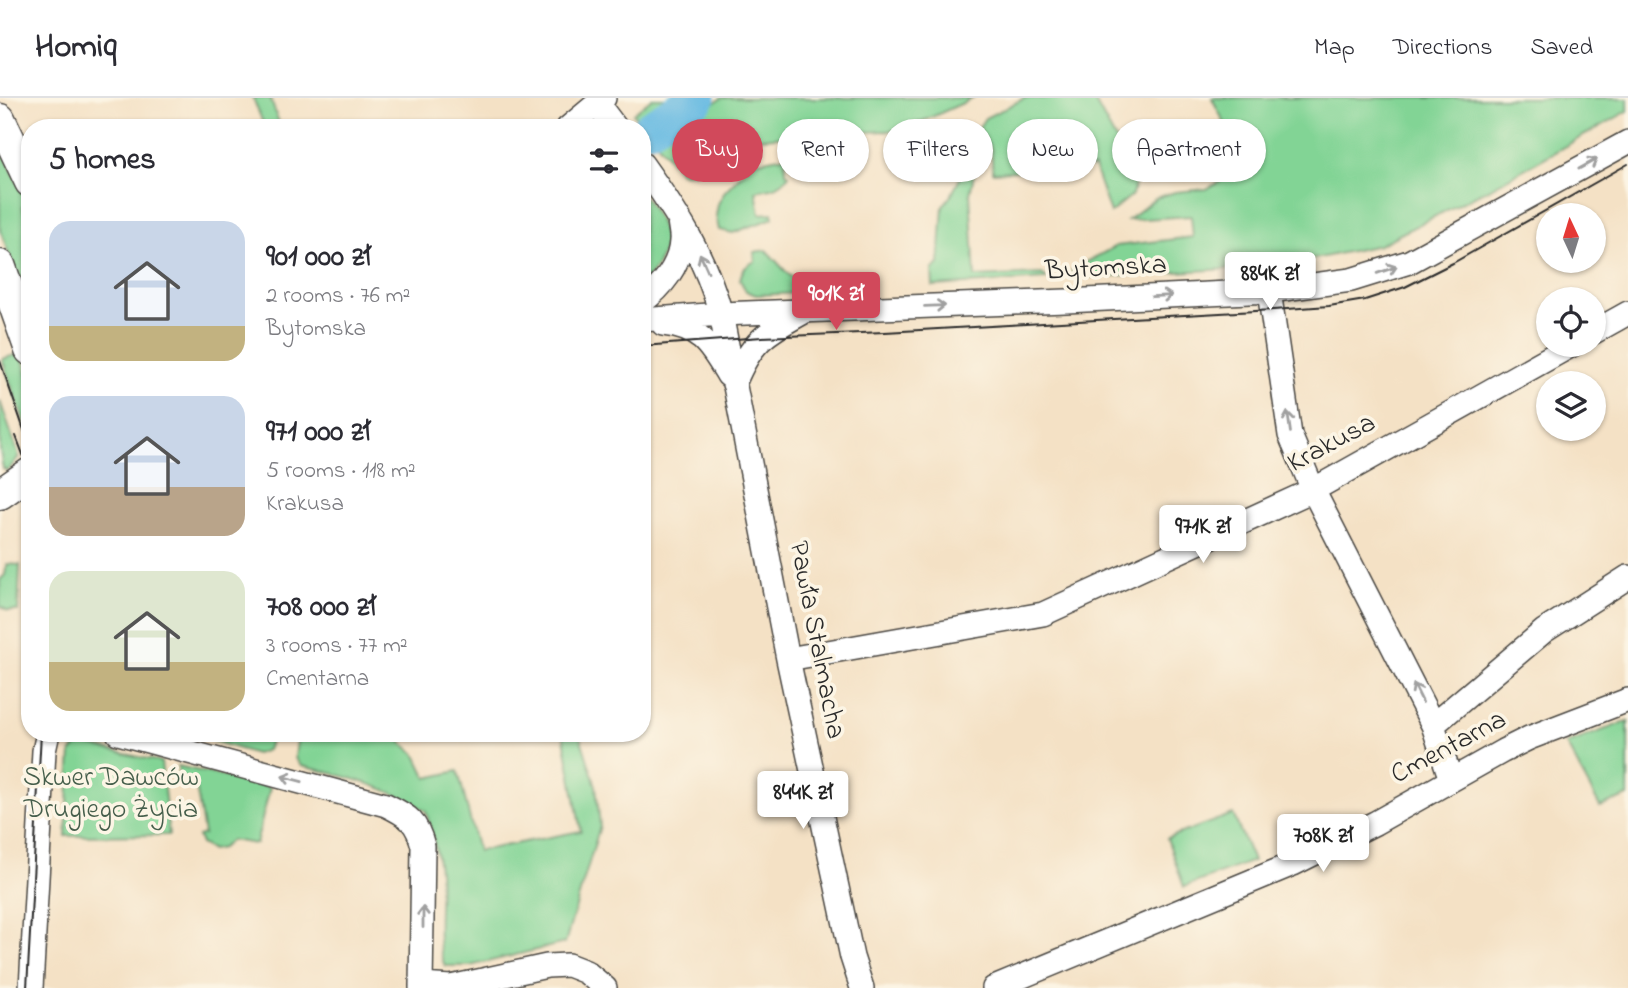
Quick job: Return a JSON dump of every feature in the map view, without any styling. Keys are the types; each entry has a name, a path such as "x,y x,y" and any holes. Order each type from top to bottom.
{"main road":[{"path":"0,119 21,163"},
{"path":"1,269 21,325"},
{"path":"0,494 21,479"}],"street":[{"path":"579,119 601,100 611,119"},
{"name":"Bytomska","path":"651,321 721,314 1066,302 1269,290 1351,280 1409,262 1628,142"},
{"path":"651,177 678,215 703,260 721,314"},
{"path":"651,295 673,267 681,241 678,215"},
{"path":"1269,290 1290,435 1313,490 1433,725 1451,779"},
{"path":"734,384 753,346 771,330 805,311"},
{"path":"1606,325 1628,313"},
{"name":"Pawła Stalmacha","path":"721,314 788,659 852,957 862,988"},
{"name":"Pawła Stalmacha","path":"651,323 691,330 712,349 734,384"},
{"name":"Krakusa","path":"788,659 1043,614 1313,490 1551,357"},
{"path":"1433,725 1544,631 1628,577"},
{"name":"Cmentarna","path":"994,988 1293,864 1375,823 1529,738 1628,700"},
{"path":"31,988 45,742"},
{"path":"152,742 386,805 412,820 423,846 421,987 451,987 568,965 586,972 605,988"}],"green space":[{"path":"253,98 270,98 278,119 261,119"},
{"path":"652,98 681,98 648,119 637,119 633,113"},
{"path":"722,98 974,98 927,119 883,119 883,131 869,132 869,119 777,119 777,137 763,138 763,119 687,119"},
{"path":"1025,98 1093,98 1112,133 1112,182 1136,182 1132,195 1110,213 1098,178 1098,119 1007,119 1007,171 993,172 993,119 985,118"},
{"path":"1212,98 1628,98 1628,111 1492,187 1379,245 1263,267 1073,278 1072,270 1116,246 1193,237 1191,216 1128,220 1156,198 1175,192 1206,189 1220,182 1266,182 1266,119 1222,119"},
{"path":"672,128 672,162 654,139"},
{"path":"0,145 21,189 21,278 17,278 0,229"},
{"path":"777,158 777,182 783,182 775,187 756,191 760,214 772,213 773,218 733,233 719,230 716,216 718,204 725,191 734,182 763,182 763,160"},
{"path":"958,182 972,182 970,194 975,277 1042,274 1048,279 933,286 932,270 939,264 943,206"},
{"path":"651,208 664,239 664,250 651,274"},
{"path":"766,250 790,276 845,291 756,295 746,291 740,280 742,273 755,261 754,252"},
{"path":"21,353 21,412 2,359"},
{"path":"0,401 19,456 8,471 3,469 0,450"},
{"path":"7,564 20,565 18,611 8,611 0,606 0,580 5,575"},
{"path":"1628,721 1628,796 1600,807 1566,744"},
{"path":"216,742 270,742 267,750 256,754"},
{"path":"297,742 402,742 415,753 427,778 458,771 478,851 581,831 565,742 582,742 596,786 600,826 565,943 470,966 445,966 439,945 438,864 426,811 382,789 301,766 295,758"},
{"name":"Skwer Dawców Drugiego Życia","path":"83,744 161,762 169,835 66,836 71,753"},
{"path":"178,766 270,787 256,844 231,840 222,848 212,850 201,844 198,836 204,834 195,780 179,776"},
{"path":"1233,814 1253,861 1184,887 1167,838"}],"waterway":[{"path":"651,127 698,98"}],"tram line":[{"path":"651,345 1273,310 1365,300 1405,287 1453,263 1628,164"},
{"path":"0,361 21,421"},
{"path":"16,436 21,449"},
{"path":"27,988 41,742"}]}
